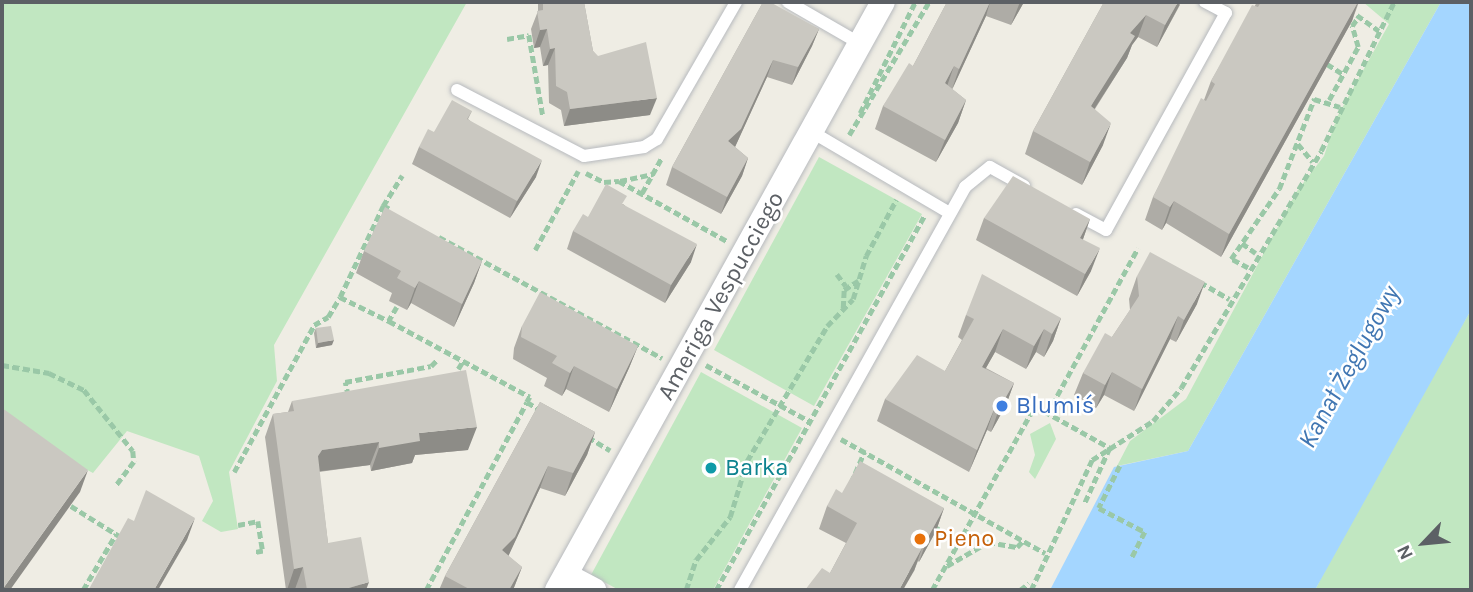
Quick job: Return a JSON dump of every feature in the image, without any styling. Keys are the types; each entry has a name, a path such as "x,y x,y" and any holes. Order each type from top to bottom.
{"street":[{"name":"Ameriga Vespucciego","path":"562,583 883,2"},
{"path":"562,583 594,590"}],"lane":[{"path":"457,90 584,156 645,147 657,139 736,2"},
{"path":"788,2 859,43"},
{"path":"1059,205 1106,230 1226,13 1205,2"},
{"path":"812,132 948,212"},
{"path":"740,590 948,212 990,167 1036,192"}],"path":[{"path":"846,140 915,2"},
{"path":"858,117 879,95 929,2"},
{"path":"1020,590 1030,582 1091,460 1168,405 1290,195 1313,162 1394,2"},
{"path":"1350,9 1379,31"},
{"path":"1329,100 1358,47 1352,26 1359,16"},
{"path":"507,38 528,35 545,124"},
{"path":"1327,64 1343,74"},
{"path":"1231,259 1279,189 1314,99 1329,100 1340,107"},
{"path":"1298,144 1313,162"},
{"path":"535,250 580,167 604,183 653,174"},
{"path":"234,472 314,325 328,317 340,297 376,219 402,175"},
{"path":"619,181 746,251"},
{"path":"685,590 696,560 730,517 747,461 843,308 904,186"},
{"path":"1279,189 1290,195"},
{"path":"716,590 932,202"},
{"path":"383,206 395,213"},
{"path":"430,232 666,360 672,351"},
{"path":"1242,243 1256,253"},
{"path":"1047,414 1138,248"},
{"path":"1222,254 1248,268"},
{"path":"837,274 846,286 843,308"},
{"path":"846,286 858,281"},
{"path":"1200,282 1230,299"},
{"path":"340,297 530,397 426,590"},
{"path":"389,321 397,307"},
{"path":"351,407 345,382 431,366 438,359"},
{"path":"458,369 463,361"},
{"path":"701,363 1045,553"},
{"path":"2,365 66,378 92,398 135,457 115,487"},
{"path":"527,402 549,415"},
{"path":"932,590 1035,406 1110,448"},
{"path":"582,433 629,461"},
{"path":"1085,503 1110,448"},
{"path":"859,487 848,481 864,452"},
{"path":"1120,466 1099,508 1145,532 1131,559"},
{"path":"71,506 128,541"},
{"path":"238,524 258,521 263,551 253,553"},
{"path":"927,523 960,541"},
{"path":"83,590 116,534"},
{"path":"947,566 988,542 1017,547 1023,541"},
{"path":"1030,582 1031,590"}],"green space":[{"path":"2,2 467,2 274,345 277,381 229,472 238,529 221,532 202,521 213,501 199,456 127,431 93,473 2,425"},
{"path":"1363,2 1441,2 1188,451 1117,466 1130,441 1186,399 1297,191 1324,156 1337,117 1389,24"},
{"path":"819,157 922,214 814,406 714,350"},
{"path":"1471,310 1471,590 1315,590 1371,481"},
{"path":"701,372 802,428 713,590 619,590 591,575"},
{"path":"1050,423 1056,439 1035,479 1029,472 1035,455 1030,434"}],"water":[{"name":"Kanał Żeglugowy","path":"1441,2 1471,2 1471,310 1315,590 1050,590 1114,467 1188,451"}],"building":[{"path":"543,2 584,2 593,51 598,56 646,42 657,98 570,109 567,92 556,86 555,48 550,49 547,29 540,30 537,11 543,10"},
{"path":"763,2 770,2 819,29 798,67 773,60 741,129 728,141 748,158 727,197 672,167"},
{"path":"947,2 990,2 959,69 954,66 945,83 966,100 945,140 883,106 909,63 913,66"},
{"path":"1104,2 1178,2 1165,25 1146,15 1130,33 1135,36 1091,106 1111,123 1090,162 1033,131"},
{"path":"1261,2 1358,2 1229,234 1174,201 1170,207 1153,197 1201,98 1206,101 1215,84 1211,81 1252,5 1258,7"},
{"path":"452,100 472,111 467,119 542,160 517,201 419,147 428,129 434,132"},
{"path":"1013,176 1090,219 1080,238 1100,248 1085,274 984,218"},
{"path":"606,184 627,196 622,204 697,244 671,285 573,231 583,214 588,217"},
{"path":"385,207 482,261 462,304 419,281 415,288 397,278 401,271 364,251"},
{"path":"1150,252 1205,282 1184,320 1178,316 1142,389 1112,372 1105,385 1083,373 1105,333 1112,337 1139,296 1137,276"},
{"path":"982,274 1061,318 1052,334 1044,329 1034,346 1003,329 982,367 1014,383 999,409 995,407 977,450 885,399 917,355 945,371 974,319 966,315"},
{"path":"540,292 638,346 617,389 574,366 570,373 552,363 557,356 521,337 522,326"},
{"path":"331,326 334,340 318,343 316,328"},
{"path":"466,370 477,427 419,433 420,441 379,448 379,442 322,450 318,456 328,543 361,537 369,582 342,590 307,590 303,567 294,569 273,414 294,411 292,401"},
{"path":"540,402 595,432 573,473 548,466 515,537 502,550 522,567 509,590 471,590 445,576"},
{"path":"2,409 88,470 2,590"},
{"path":"860,461 944,508 927,539 922,536 917,546 922,548 899,590 805,590 822,568 830,573 857,523 827,506 836,489 842,493"},
{"path":"146,490 195,518 154,590 89,589 128,518 134,521"}],"place":[{"name":"Blumiś","path":"1002,406"},
{"name":"Barka","path":"711,468"},
{"name":"Pieno","path":"920,539"}]}
